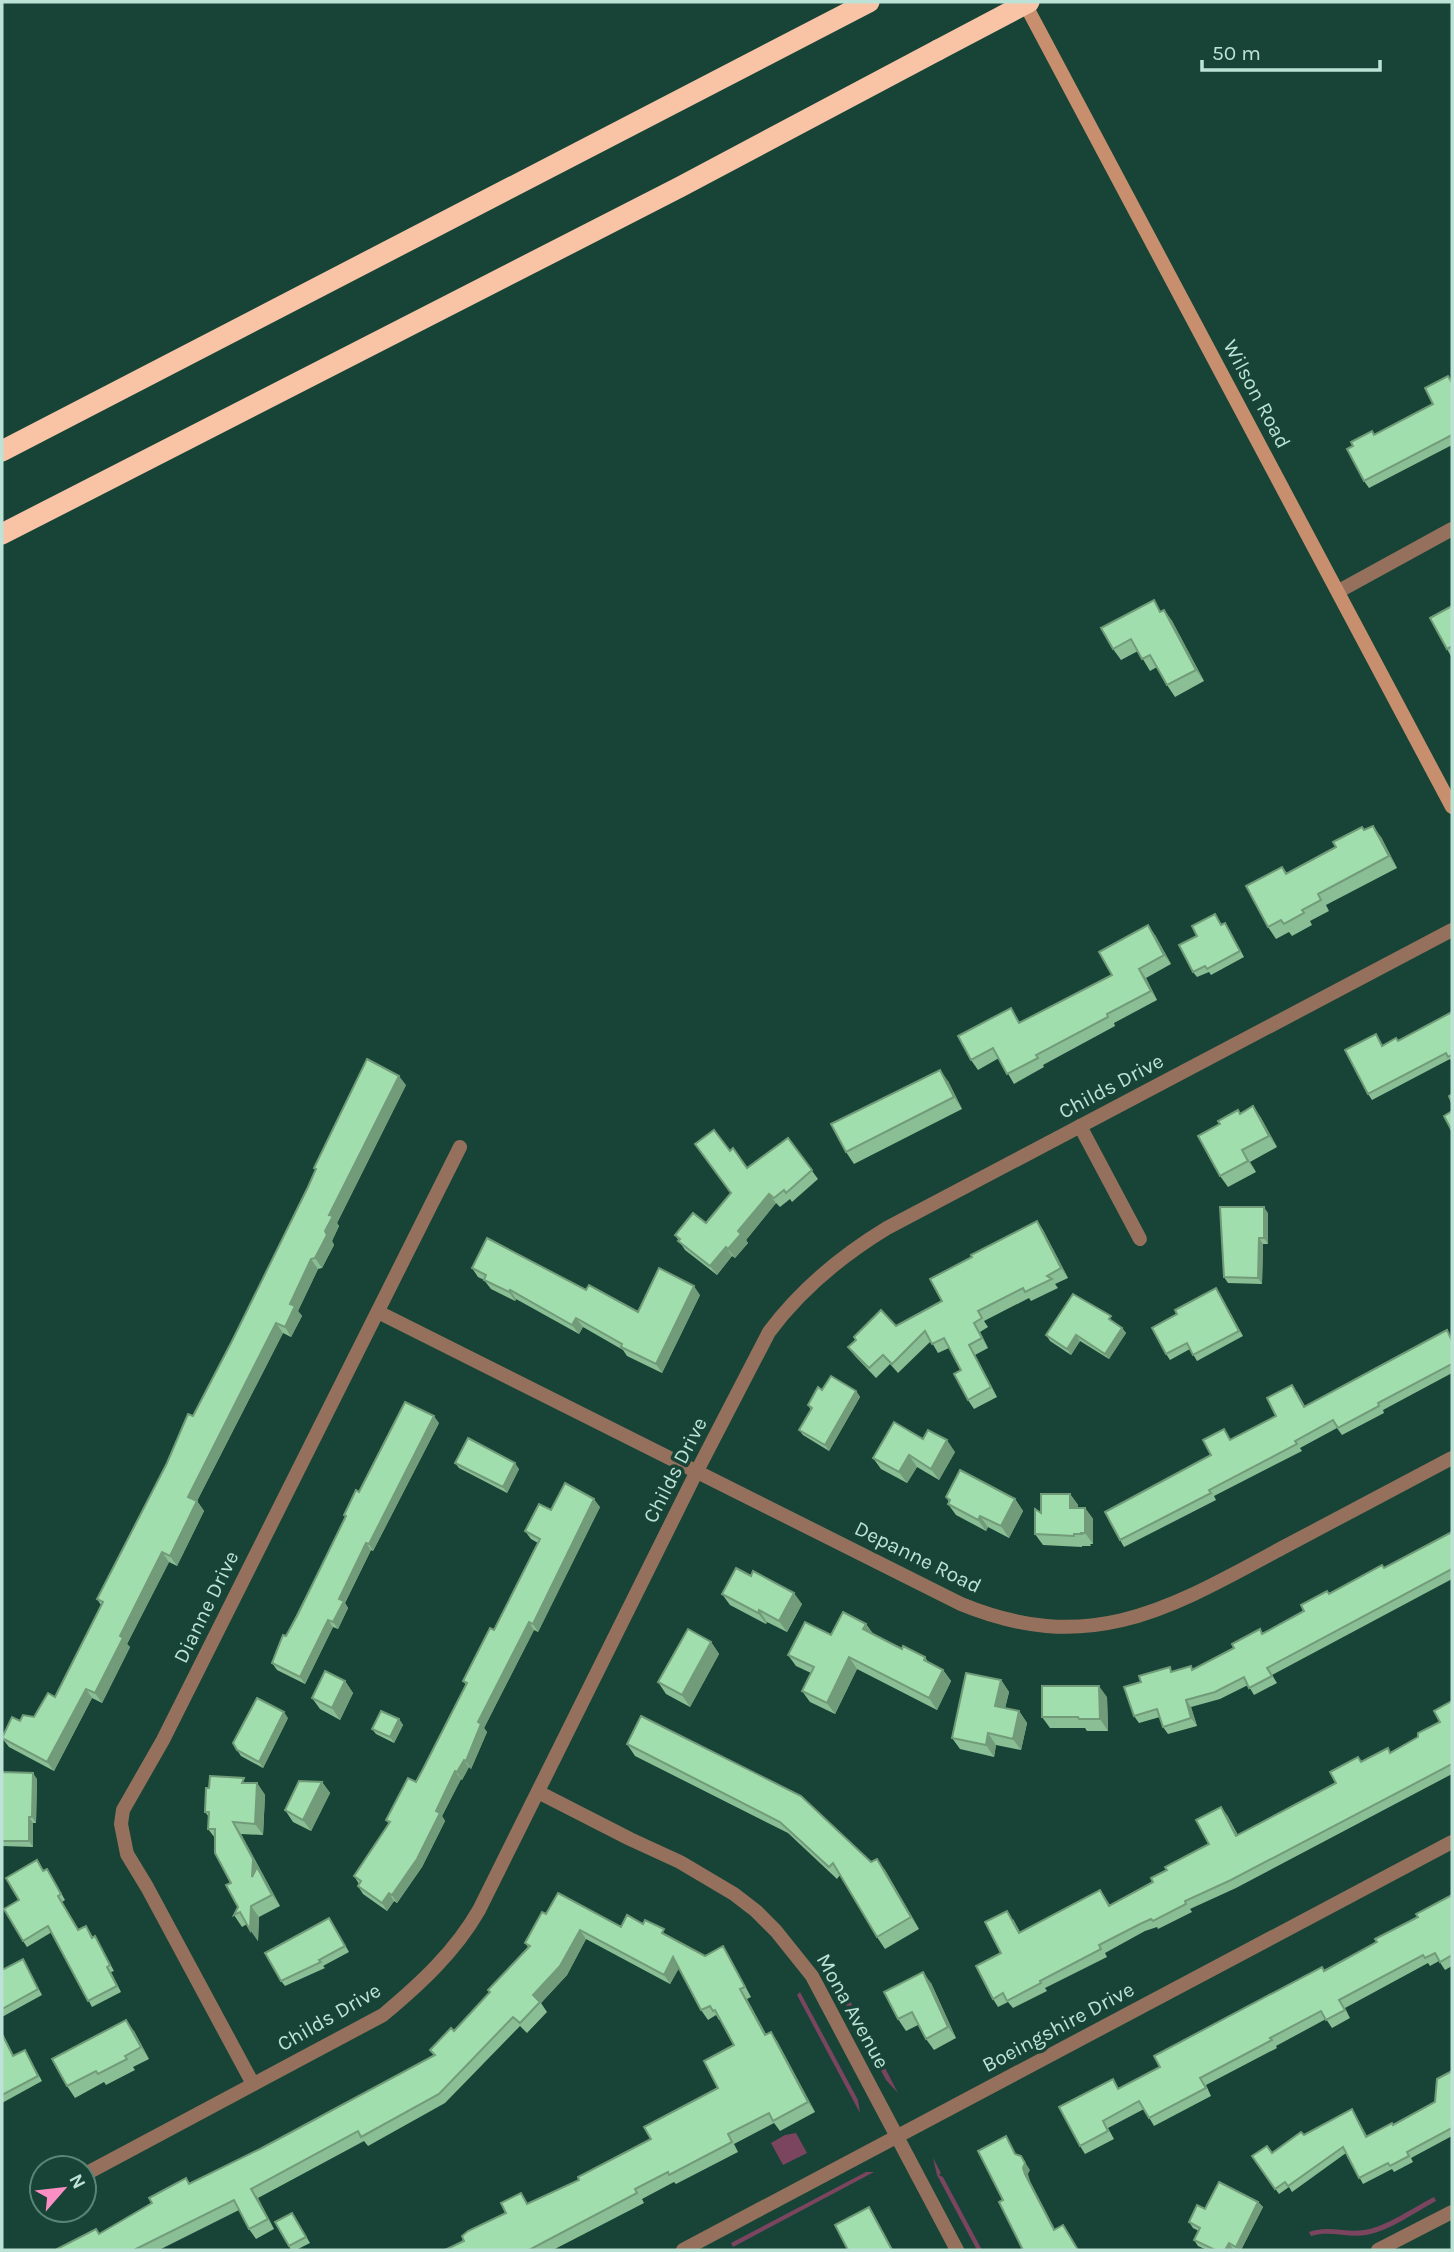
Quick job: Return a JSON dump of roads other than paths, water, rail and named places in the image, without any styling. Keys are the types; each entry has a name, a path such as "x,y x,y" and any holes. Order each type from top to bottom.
{"highway":[{"path":"2,451 869,2"},
{"path":"2,534 680,187 1026,2"}],"street":[{"name":"Wilson Road","path":"1026,2 1452,807"},
{"path":"1339,591 1452,529"},
{"name":"Childs Drive","path":"98,2167 383,2015 436,1967 467,1932 769,1332 820,1276 859,1245 887,1228 1452,930"},
{"path":"1080,1126 1140,1239"},
{"name":"Dianne Drive","path":"253,2084 147,1886 127,1854 122,1833 122,1810 154,1758 460,1147"},
{"name":"Depanne Road","path":"378,1312 961,1604 996,1618 1040,1625 1065,1627 1124,1621 1186,1599 1452,1458"},
{"name":"Mona Avenue","path":"538,1792 680,1862 734,1894 756,1911 794,1951 812,1976 957,2250"},
{"name":"Boeingshire Drive","path":"683,2250 1452,1842"},
{"path":"1378,2250 1452,2211"}]}
